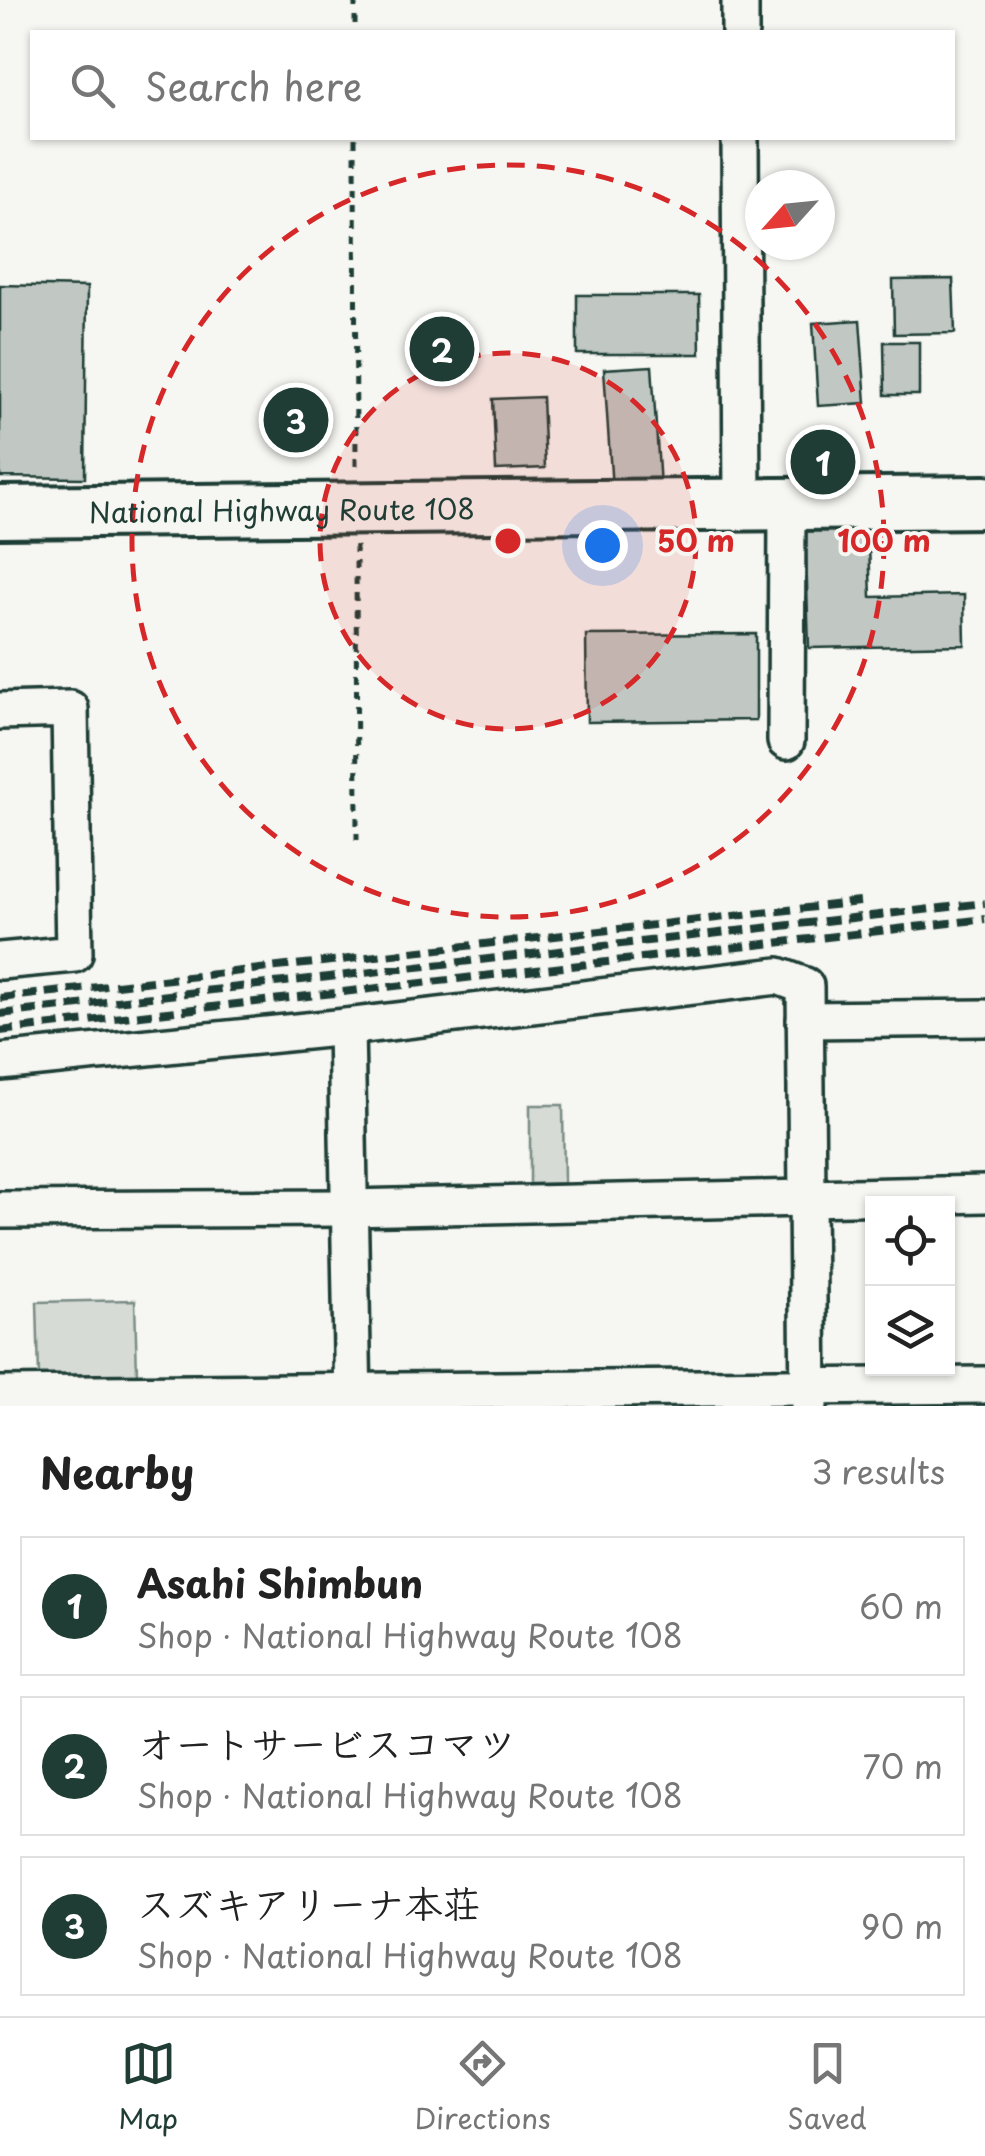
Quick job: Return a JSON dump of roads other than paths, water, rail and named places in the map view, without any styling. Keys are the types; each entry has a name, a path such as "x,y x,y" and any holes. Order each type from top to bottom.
{"highway":[{"name":"National Highway Route 108","path":"0,512 985,502"}],"street":[{"path":"740,0 740,30"},
{"path":"740,140 764,504 786,741"},
{"path":"0,711 70,709 74,954 0,961"},
{"path":"0,1062 346,1027 778,976 805,986 809,1396"},
{"path":"805,1020 985,1018"},
{"path":"346,1027 353,1399"},
{"path":"0,1210 348,1208 985,1194"},
{"path":"0,1396 809,1396 985,1386"}],"railway":[{"path":"0,998 860,902"},
{"path":"0,1014 985,903"},
{"path":"0,1031 985,919"}],"place":[{"name":"オートサービスコマツ","path":"442,349"},
{"name":"スズキアリーナ本荘","path":"296,420"},
{"name":"Asahi Shimbun","path":"823,462"}]}
